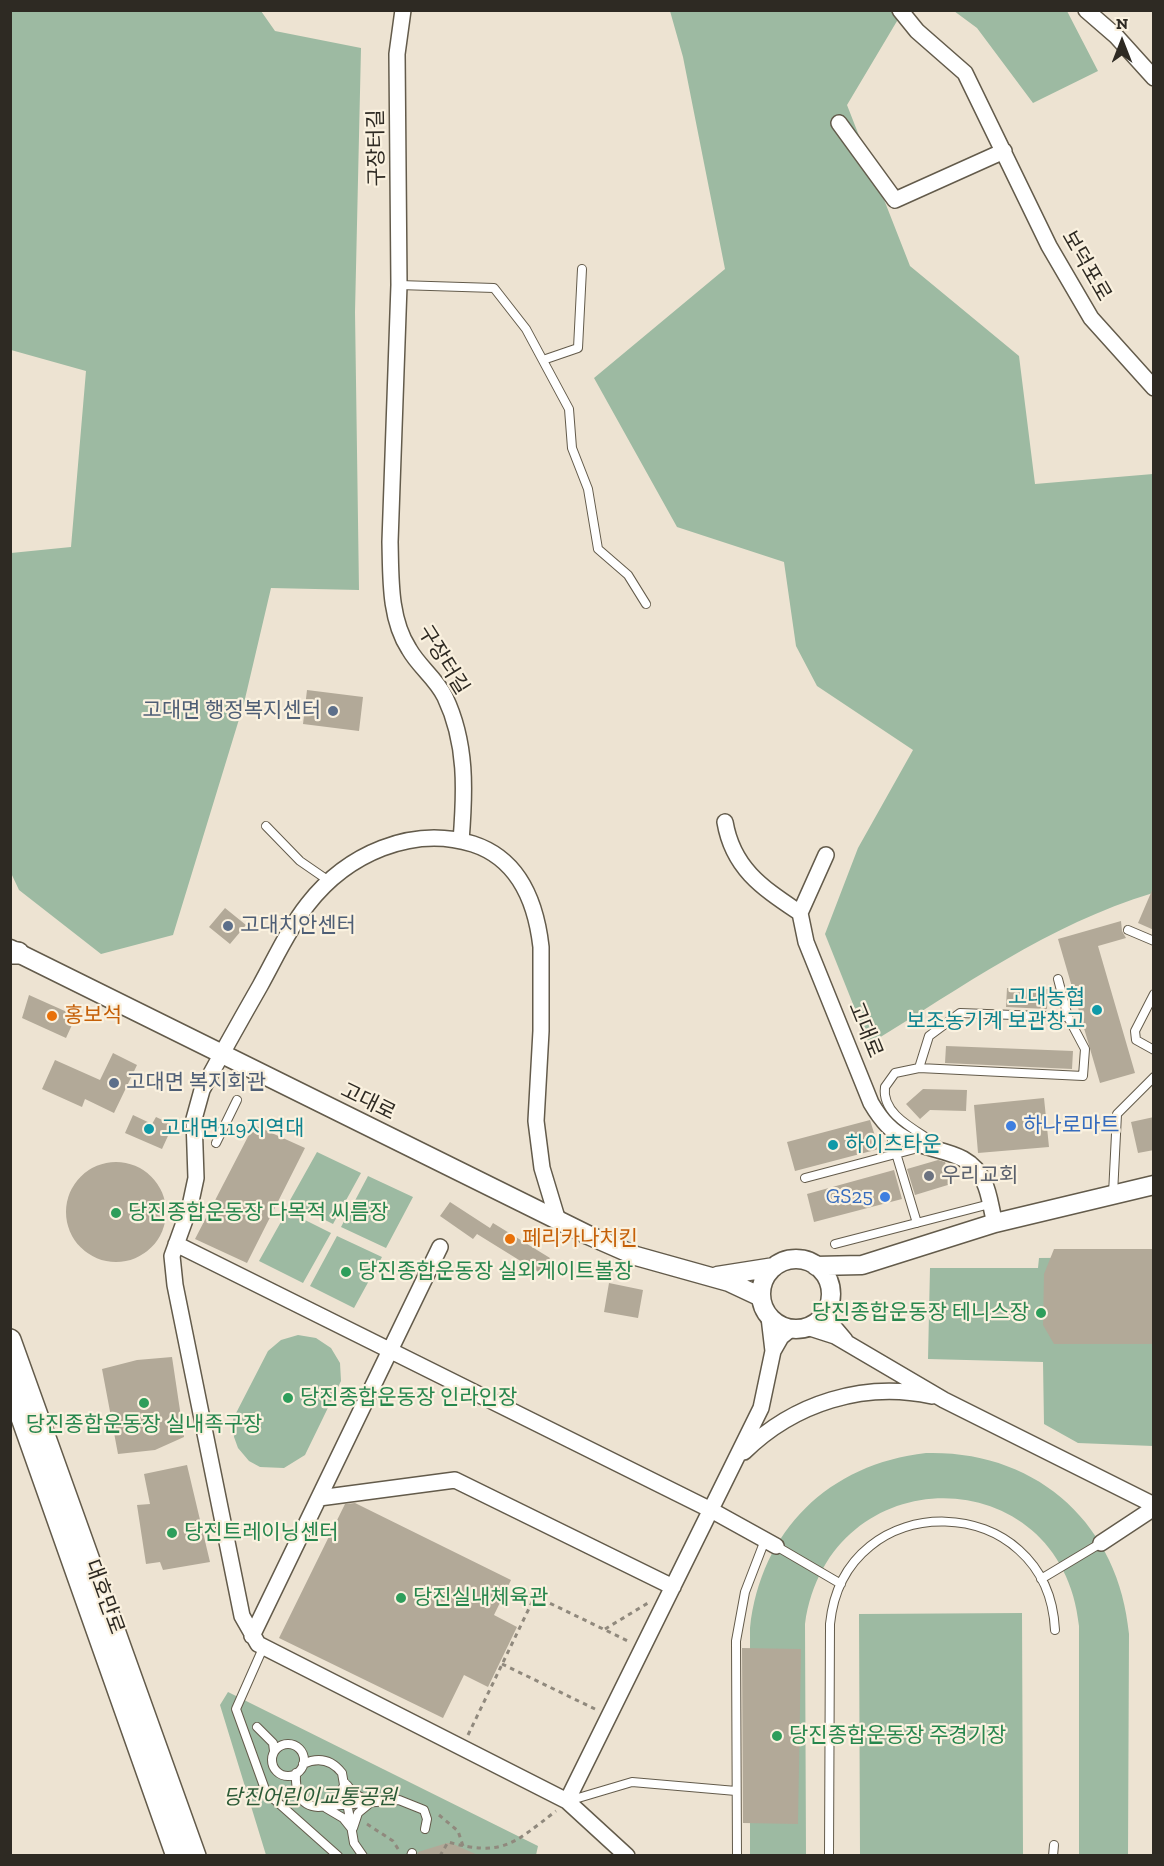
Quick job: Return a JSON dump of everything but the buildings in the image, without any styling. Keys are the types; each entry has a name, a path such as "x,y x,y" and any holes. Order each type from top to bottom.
{"main road":[{"path":"10,1322 18,1361"},
{"name":"대호만로","path":"10,1340 195,1856"},
{"name":"대호만로","path":"10,1384 177,1856"}],"street":[{"name":"구장터길","path":"403,10 397,54 399,285 390,542 391,581 403,639 445,696 458,731 465,777 461,841"},
{"name":"보덕포로","path":"900,10 917,31 965,73 1002,145 1049,246 1091,318 1154,388"},
{"path":"1086,10 1116,36 1154,78"},
{"path":"839,123 895,200 1002,145"},
{"path":"725,822 729,845 740,861 764,889 800,913 826,855"},
{"path":"558,1221 547,1188 538,1147 536,1121 542,965 536,917 521,881 506,861 482,847 461,841 435,838 399,841 373,852 329,881 300,916 221,1054 195,1110 196,1178 190,1206 172,1256 175,1285 242,1616 260,1655 462,1748 567,1801 627,1856"},
{"name":"고대로","path":"800,913 806,942 871,1103 887,1126 910,1141 945,1150 967,1161 980,1175 994,1223"},
{"name":"고대로","path":"13,952 558,1221 636,1256 712,1277 761,1297"},
{"path":"712,1277 774,1267 797,1259 816,1266 840,1268 862,1265 994,1223 1154,1185"},
{"path":"176,1244 711,1510 770,1543"},
{"path":"252,1636 440,1247"},
{"path":"773,1351 781,1337 819,1320 842,1278 862,1265"},
{"path":"816,1266 826,1278 834,1327 849,1345"},
{"path":"567,1801 738,1458 764,1399 773,1351 769,1317 761,1297 764,1280 774,1267"},
{"path":"769,1317 782,1326 799,1327 849,1345 944,1400 1154,1506 1101,1543"},
{"path":"738,1458 781,1423 804,1410 834,1399 887,1391 944,1400"},
{"path":"319,1498 455,1480 673,1587"}],"lane":[{"path":"543,360 579,348 582,269"},
{"path":"399,285 494,288 526,328 569,409 572,448 588,489 598,549 628,575 646,604"},
{"path":"266,826 300,861 329,881"},
{"path":"1128,930 1154,941"},
{"path":"945,1150 897,1117 886,1103 885,1091 890,1078 904,1070 919,1068 1083,1076 1084,1049 1068,1017 1058,979"},
{"path":"1154,994 1135,1031 1136,1040 1154,1050"},
{"path":"919,1068 929,1036 960,1013 1068,1017"},
{"path":"1113,1195 1117,1114 1154,1077"},
{"path":"216,1143 237,1100"},
{"path":"887,1126 916,1223"},
{"path":"805,1178 926,1146"},
{"path":"835,1244 990,1204"},
{"path":"829,1856 832,1608 841,1584 859,1557 884,1536 911,1525 939,1521 968,1523 999,1535 1024,1556 1041,1579 1050,1602 1055,1630"},
{"path":"737,1856 736,1641 745,1592 770,1543 841,1584"},
{"path":"1041,1579 1101,1543"},
{"path":"260,1655 236,1709 266,1792 338,1856"},
{"path":"257,1727 274,1747 273,1766 278,1773 292,1774"},
{"path":"274,1747 294,1746 303,1760"},
{"path":"303,1760 324,1760 341,1771 345,1782 355,1846 363,1856"},
{"path":"292,1774 303,1760"},
{"path":"292,1774 304,1803 322,1807 340,1815 352,1832"},
{"path":"345,1782 353,1793 372,1802"},
{"path":"322,1807 339,1796 345,1782"},
{"path":"567,1801 632,1782 736,1791"},
{"path":"322,1807 401,1800 423,1810 427,1818 425,1828"},
{"path":"352,1832 358,1813 372,1802"},
{"path":"1053,1856 1054,1845"}],"path":[{"path":"605,1630 673,1587"},
{"path":"462,1748 535,1596 643,1648"},
{"path":"502,1664 609,1715"},
{"path":"440,1856 448,1842 463,1846 503,1848 567,1801"},
{"path":"423,1810 438,1814 458,1831 463,1846"},
{"path":"358,1813 375,1831 393,1841 401,1856"}],"green space":[{"path":"11,10 261,11 275,31 361,48 355,312 359,590 271,588 244,703 173,935 101,954 19,890 11,873 11,553 71,547 86,371 11,350"},
{"path":"670,11 903,11 847,105 910,266 1019,356 1035,484 1153,474 1153,893 1114,906 1041,940 1006,959 869,1044 825,934 858,848 913,750 817,686 796,646 784,562 677,527 594,378 725,269 683,57"},
{"path":"954,11 1067,11 1098,71 1033,103 977,28"},
{"name":"당진종합운동장 실외게이트볼장","path":"317,1152 361,1173 333,1224 289,1202"},
{"name":"당진종합운동장 실외게이트볼장","path":"368,1176 413,1197 386,1248 341,1227"},
{"name":"당진종합운동장 실외게이트볼장","path":"287,1211 331,1233 303,1283 259,1261"},
{"name":"당진종합운동장 실외게이트볼장","path":"337,1236 382,1257 354,1308 310,1286"},
{"name":"당진종합운동장 테니스장","path":"1153,1257 1153,1446 1078,1443 1044,1424 1043,1362 928,1359 930,1268 1038,1268 1039,1258"},
{"name":"당진종합운동장 인라인장","path":"298,1335 316,1338 331,1348 340,1363 341,1381 305,1455 284,1468 260,1467 249,1461 238,1448 234,1437 233,1419 268,1351 281,1340"},
{"name":"당진종합운동장 주경기장","path":"926,1453 966,1455 1003,1465 1036,1480 1065,1501 1090,1528 1109,1559 1122,1595 1129,1634 1128,1855 1079,1855 1079,1626 1063,1570 1032,1531 991,1507 945,1498 898,1506 856,1529 823,1569 805,1624 806,1855 750,1856 750,1628 757,1593 768,1561 785,1532 806,1508 831,1487 859,1471 891,1460"},
{"path":"1022,1613 1023,1855 860,1855 859,1614"},
{"name":"당진어린이교통공원","path":"228,1692 538,1846 536,1855 266,1855 220,1705"}],"place":[{"name":"고대면 행정복지센터","path":"333,711"},
{"name":"고대치안센터","path":"228,926"},
{"name":"고대농협 보조농기계 보관창고","path":"1097,1010"},
{"name":"홍보석","path":"52,1016"},
{"name":"고대면 복지회관","path":"114,1083"},
{"name":"하나로마트","path":"1011,1126"},
{"name":"고대면119지역대","path":"149,1129"},
{"name":"하이츠타운","path":"833,1145"},
{"name":"우리교회","path":"929,1176"},
{"name":"GS25","path":"885,1197"},
{"name":"당진종합운동장 다목적 씨름장","path":"116,1213"},
{"name":"페리카나치킨","path":"510,1239"},
{"name":"당진종합운동장 실외게이트볼장","path":"346,1272"},
{"name":"당진종합운동장 테니스장","path":"1041,1313"},
{"name":"당진종합운동장 인라인장","path":"288,1398"},
{"name":"당진종합운동장 실내족구장","path":"144,1403"},
{"name":"당진트레이닝센터","path":"172,1533"},
{"name":"당진실내체육관","path":"401,1598"},
{"name":"당진종합운동장 주경기장","path":"777,1736"}]}
